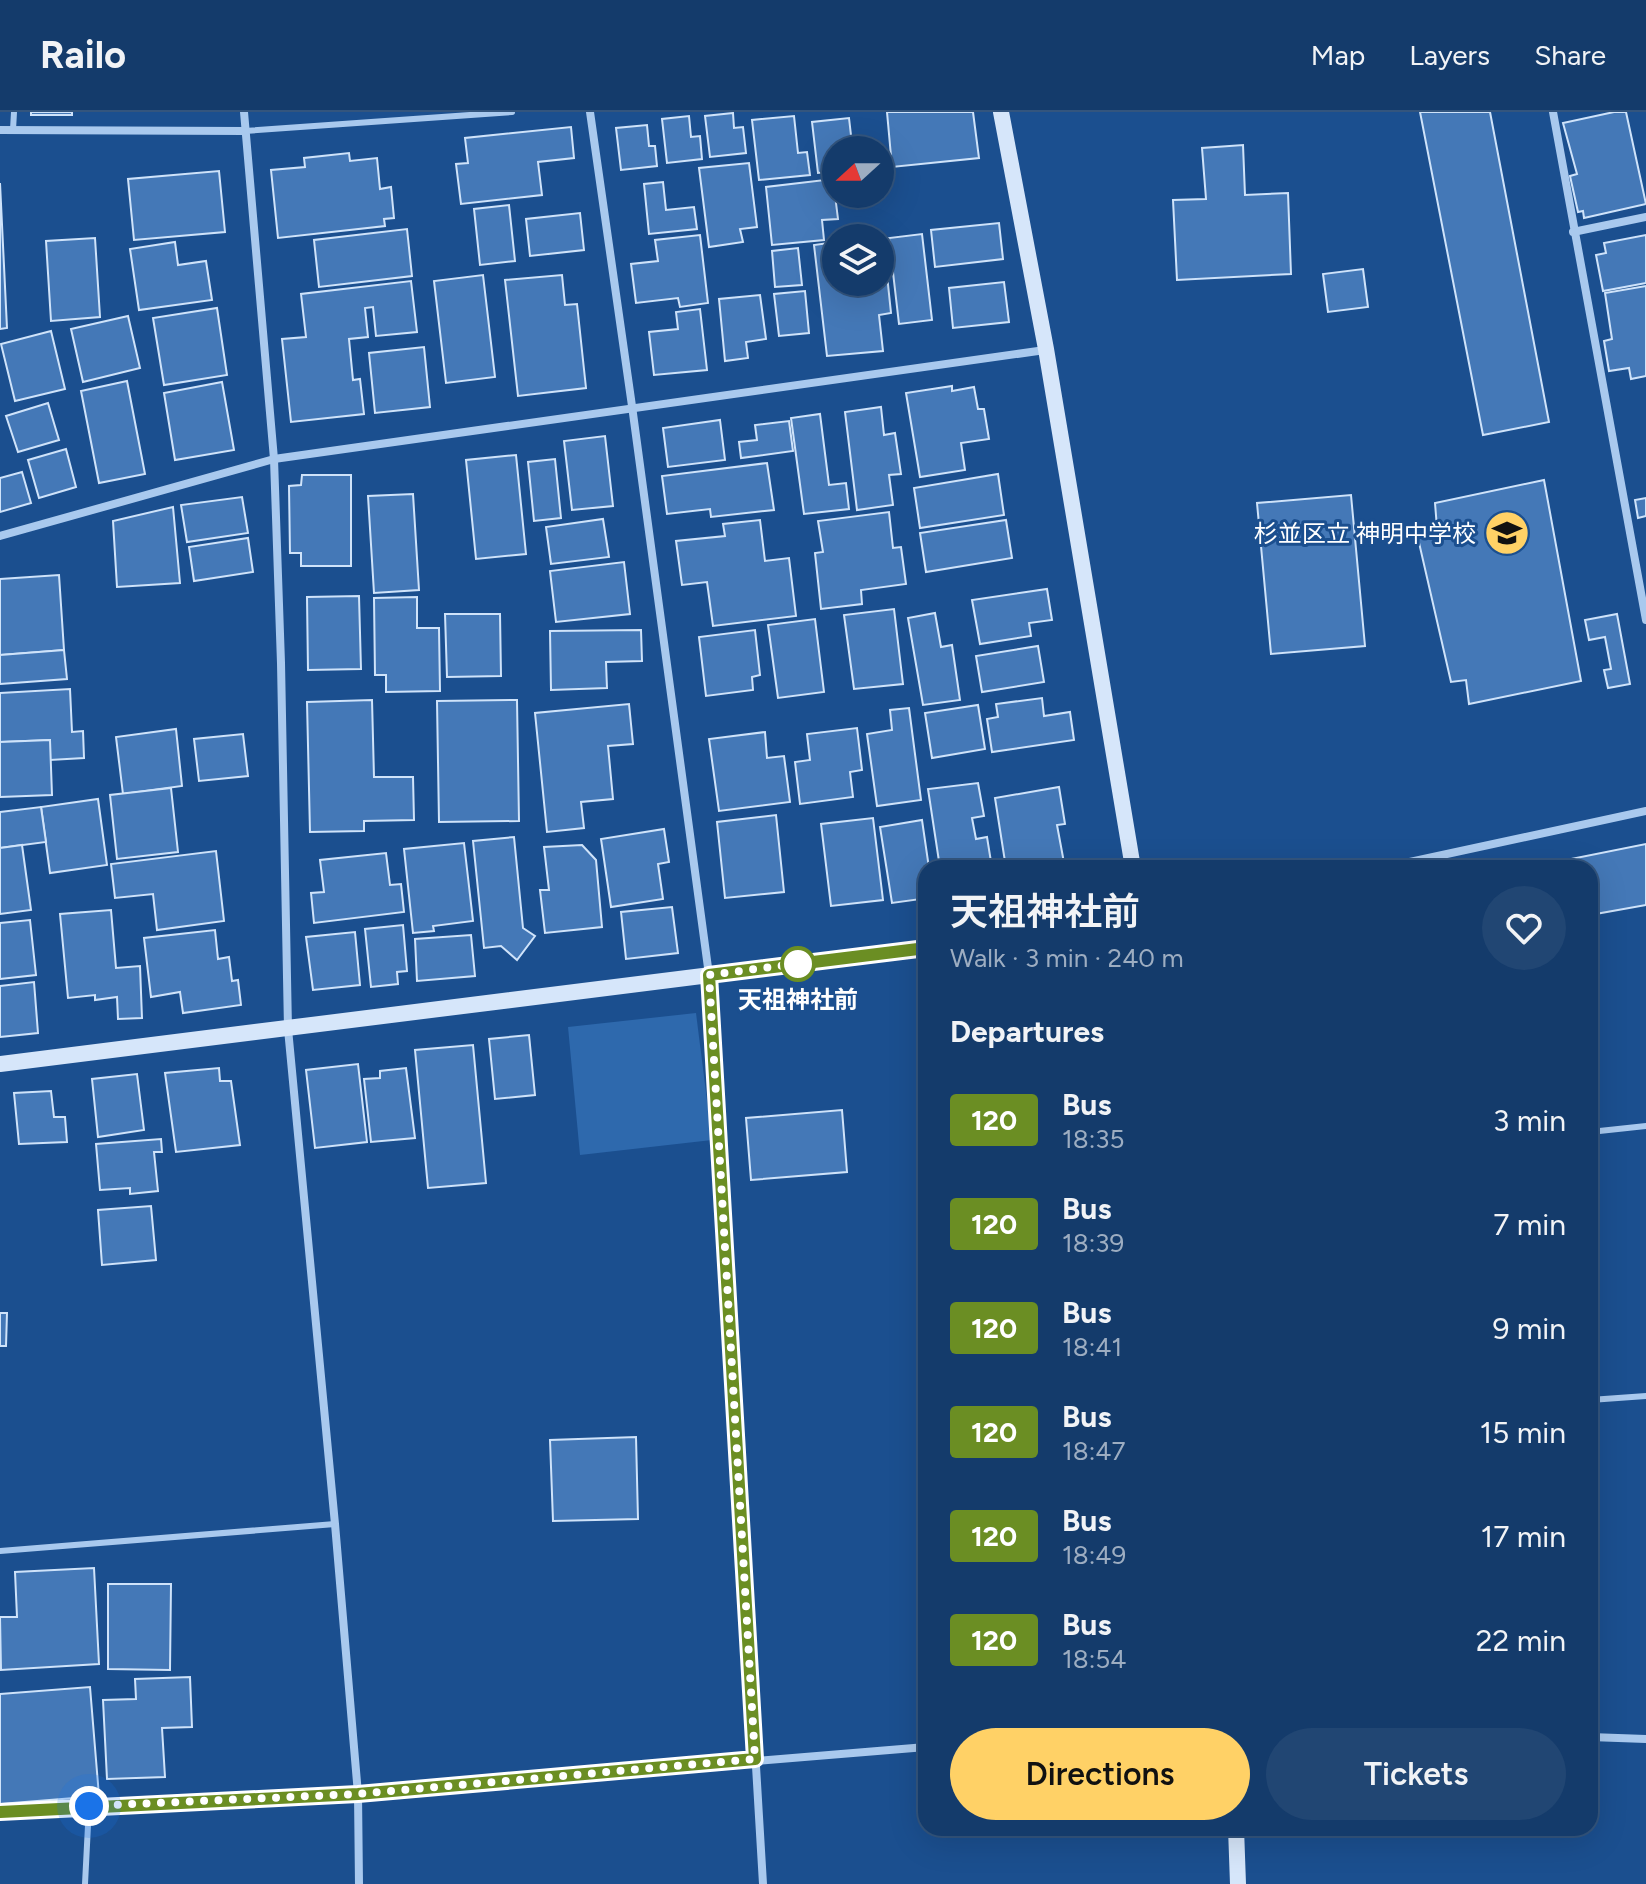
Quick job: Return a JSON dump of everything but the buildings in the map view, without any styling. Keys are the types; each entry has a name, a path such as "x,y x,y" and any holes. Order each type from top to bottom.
{"street":[{"path":"244,112 274,459 282,679 288,1029 358,1794 359,1884"},
{"path":"590,112 709,975 763,1884"},
{"path":"1001,112 1046,349 1132,860"},
{"path":"1553,112 1646,620"},
{"path":"0,130 245,131"},
{"path":"1573,232 1646,217"},
{"path":"0,536 274,459 1046,349"},
{"path":"1419,860 1646,811"},
{"path":"0,1064 918,949"},
{"path":"1598,1737 1646,1739"},
{"path":"0,1812 358,1794 918,1748"},
{"path":"1236,1836 1238,1884"}],"lane":[{"path":"13,130 14,112"},
{"path":"245,131 512,112"},
{"path":"1598,1131 1646,1126"},
{"path":"1598,1399 1646,1396"},
{"path":"0,1551 335,1524"},
{"path":"85,1884 89,1806"}],"shaded area":[{"path":"696,1013 712,1140 580,1155 568,1027"}],"bus line":[{"name":"120","path":"0,1812 358,1794 755,1759 709,975 918,949"}],"place":[{"name":"杉並区立 神明中学校","path":"1507,533"},
{"name":"天祖神社前","path":"798,964"}],"route":[{"path":"89,1806 358,1794 755,1759 709,975 802,963 798,964"}]}
